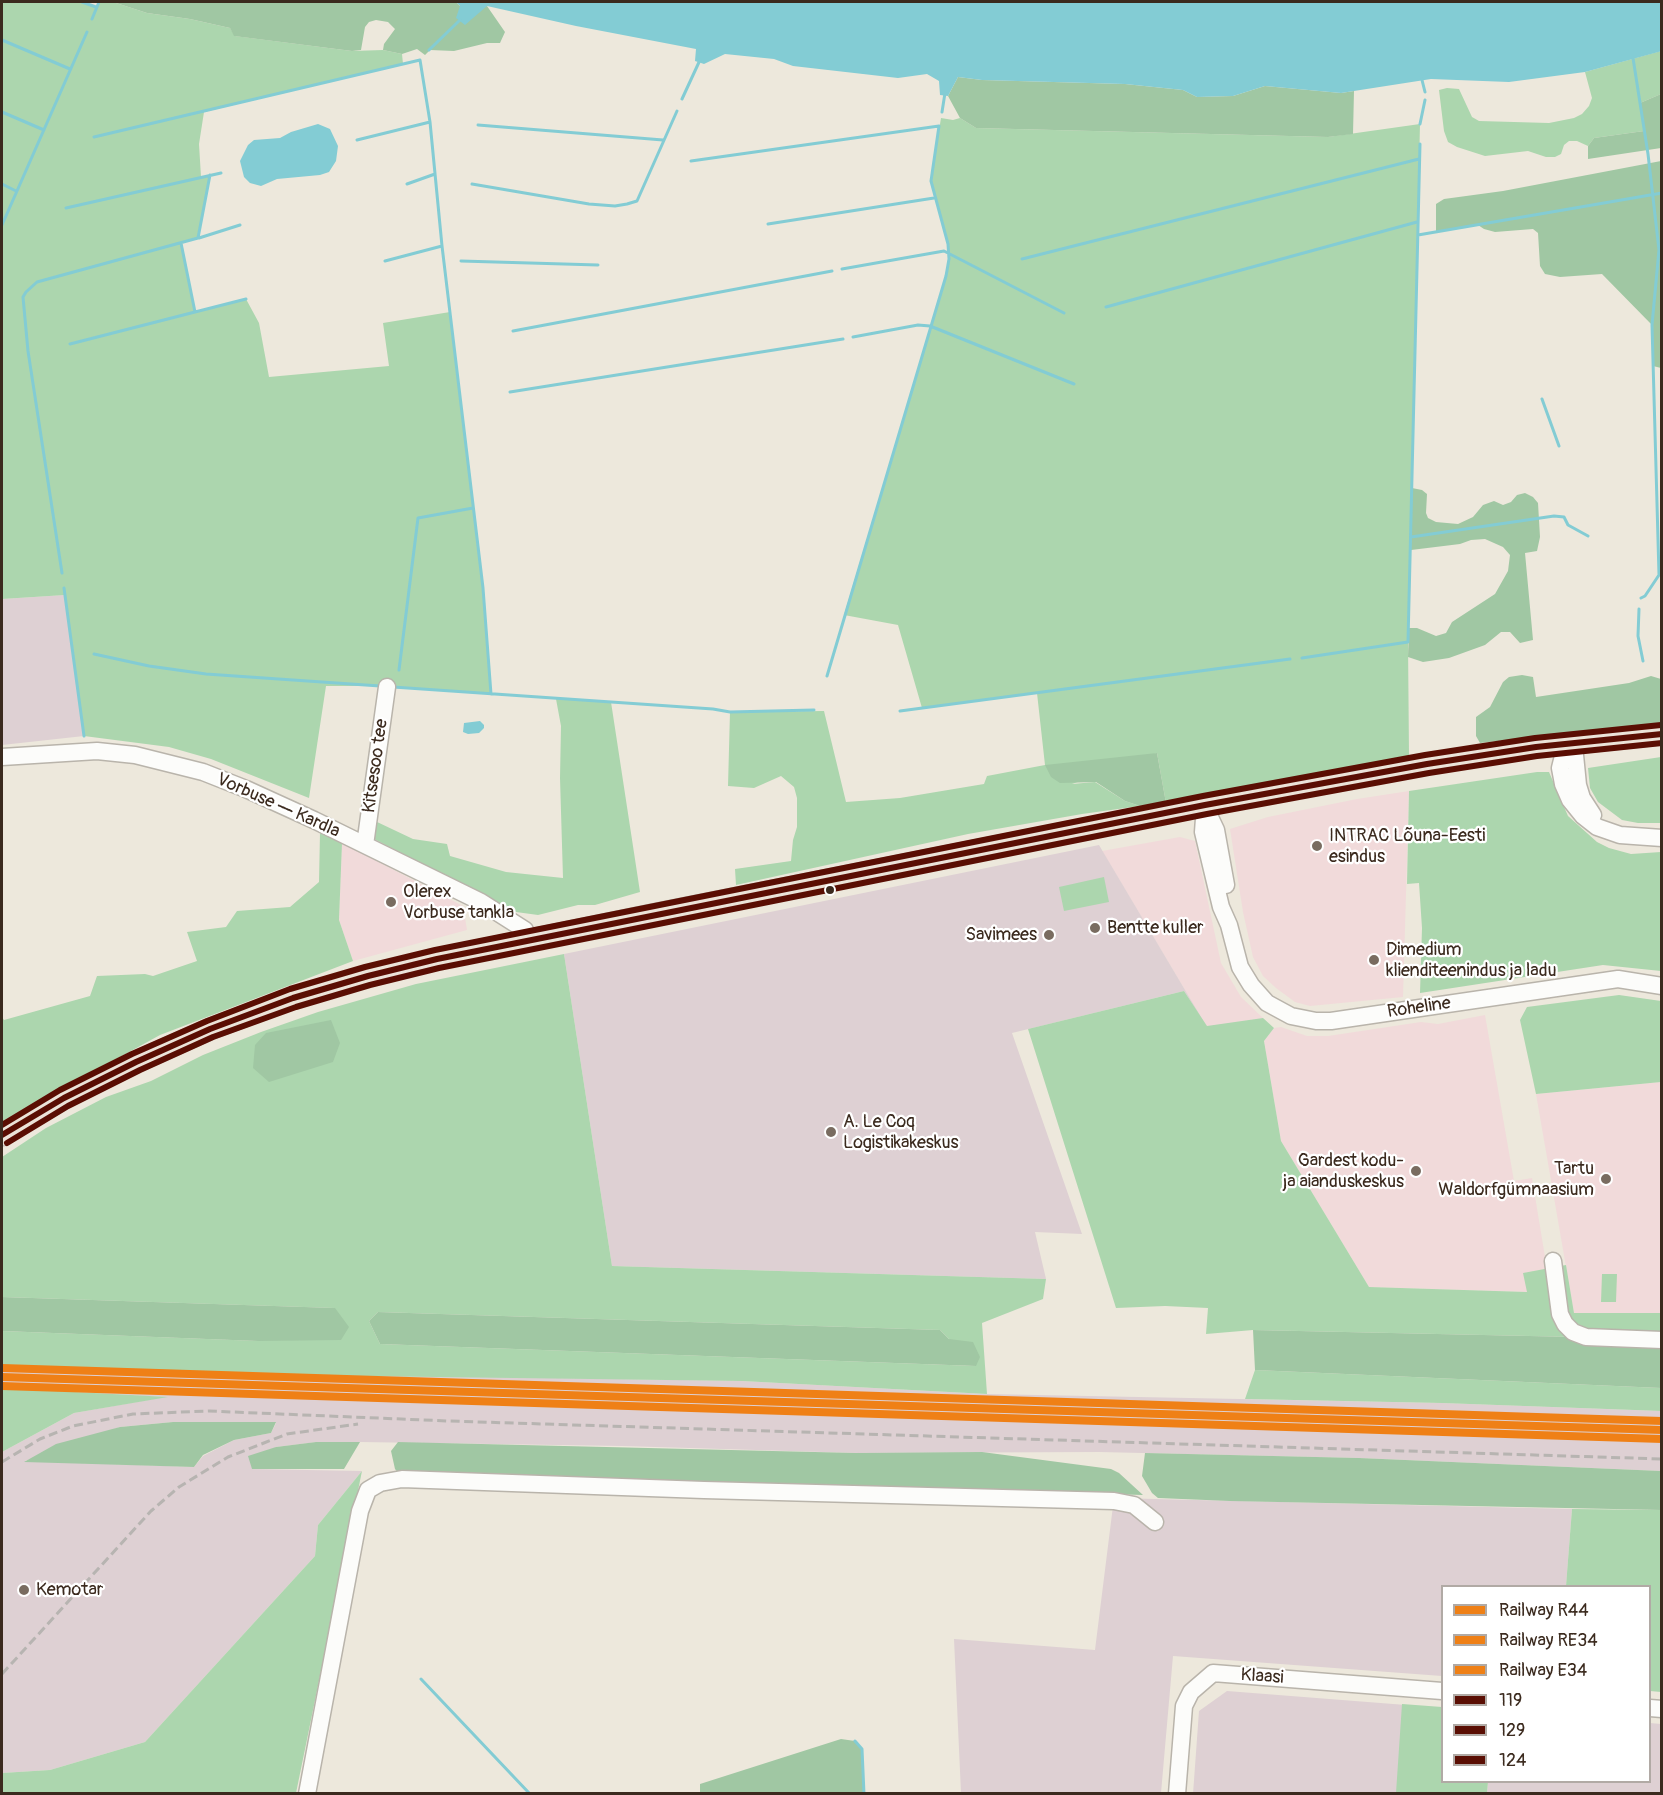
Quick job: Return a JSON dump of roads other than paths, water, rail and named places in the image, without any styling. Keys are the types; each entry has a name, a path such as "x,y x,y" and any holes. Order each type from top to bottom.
{"main road":[{"path":"2,1135 74,1093 210,1029 293,998 368,976 528,940 1205,805 1427,764 1566,744 1662,734"}],"street":[{"name":"Kitsesoo tee","path":"364,845 387,687"},
{"path":"1576,766 1591,749 1612,739"},
{"path":"1566,744 1575,754 1582,798 1605,830"},
{"path":"1566,744 1560,768 1563,784 1570,800 1583,816 1597,827 1620,835 1662,838"},
{"name":"Vorbuse — Kardla","path":"2,757 97,751 135,755 203,772 246,789 490,907 525,930 528,940"},
{"name":"Roheline","path":"1205,805 1216,830 1230,906 1229,925 1238,962 1251,985 1275,1009 1302,1019 1331,1021 1618,979 1662,986"},
{"path":"1553,1261 1560,1314 1565,1324 1573,1332 1586,1338 1662,1340"},
{"path":"307,1794 360,1510 368,1490 380,1483 402,1479 1114,1501 1134,1505 1155,1522"},
{"name":"Klaasi","path":"1177,1794 1184,1706 1191,1692 1212,1673 1441,1691"}],"water":[{"path":"456,2 1661,2 1662,51 1585,72 1509,82 1431,79 1341,93 1265,86 1233,96 1197,97 1183,90 1125,84 982,80 958,77 948,96 940,95 939,81 927,74 898,78 793,66 774,59 725,54 704,64 695,61 696,49 487,6 465,25 456,18 460,6"},
{"path":"318,124 330,129 338,146 336,161 329,172 277,179 261,186 250,183 244,177 240,161 248,145 254,140 280,138 291,132"},
{"path":"480,721 484,728 479,733 463,732 464,723"}],"waterway":[{"path":"82,2 96,7"},
{"path":"92,19 99,2"},
{"path":"429,50 460,20"},
{"path":"2,225 87,32"},
{"path":"2,40 70,69"},
{"path":"1633,58 1648,154 1659,250 1652,325 1659,575 1645,596 1641,598"},
{"path":"94,137 420,60 430,122 442,246 483,588 491,694"},
{"path":"682,99 700,60"},
{"path":"1421,76 1425,92"},
{"path":"942,112 945,93"},
{"path":"1420,124 1425,100"},
{"path":"472,184 589,204 615,206 637,201 677,111"},
{"path":"2,112 44,130"},
{"path":"357,140 430,122"},
{"path":"478,125 663,140"},
{"path":"691,161 939,126 931,181 948,244 949,259 946,276 827,676"},
{"path":"1302,658 1408,642 1420,144"},
{"path":"1022,259 1419,159"},
{"path":"66,208 221,173"},
{"path":"407,184 435,174"},
{"path":"62,573 28,351 23,297 37,282 198,238 210,175"},
{"path":"2,184 16,191"},
{"path":"1418,235 1662,193"},
{"path":"768,224 934,198"},
{"path":"1106,307 1417,222"},
{"path":"199,238 240,225"},
{"path":"70,344 195,312 181,243"},
{"path":"385,261 442,246"},
{"path":"842,269 944,251 1064,313"},
{"path":"461,261 598,265"},
{"path":"513,331 832,271"},
{"path":"195,312 246,299"},
{"path":"853,337 918,325 930,326 1074,384"},
{"path":"510,392 843,339"},
{"path":"1542,399 1559,446"},
{"path":"399,670 418,518 473,508"},
{"path":"1411,537 1554,516 1564,517 1568,525 1588,536"},
{"path":"64,588 84,736"},
{"path":"1639,609 1638,636 1643,661"},
{"path":"94,654 149,666 206,674 380,686"},
{"path":"900,711 1290,659"},
{"path":"393,687 730,712 814,710"},
{"path":"421,1679 530,1794"},
{"path":"855,1741 862,1749 864,1794"}],"railway":[{"path":"2,1462 40,1439 73,1426 133,1414 209,1411 448,1421 1662,1459"},
{"path":"2,1674 151,1511 179,1487 228,1457 287,1434 358,1424"}],"rail line":[{"name":"E34","path":"2,1368 1662,1421"},
{"name":"R44","path":"2,1377 1662,1430"},
{"name":"RE34","path":"2,1386 1662,1439"}],"place":[{"name":"INTRAC Lõuna-Eesti esindus","path":"1317,846"},
{"name":"Olerex Vorbuse tankla","path":"391,902"},
{"name":"Bentte kuller","path":"1095,928"},
{"name":"Savimees","path":"1049,935"},
{"name":"Dimedium klienditeenindus ja ladu","path":"1374,960"},
{"name":"A. Le Coq Logistikakeskus","path":"831,1132"},
{"name":"Gardest kodu- ja aianduskeskus","path":"1416,1171"},
{"name":"Tartu Waldorfgümnaasium","path":"1606,1179"},
{"name":"Kemotar","path":"24,1590"}]}
